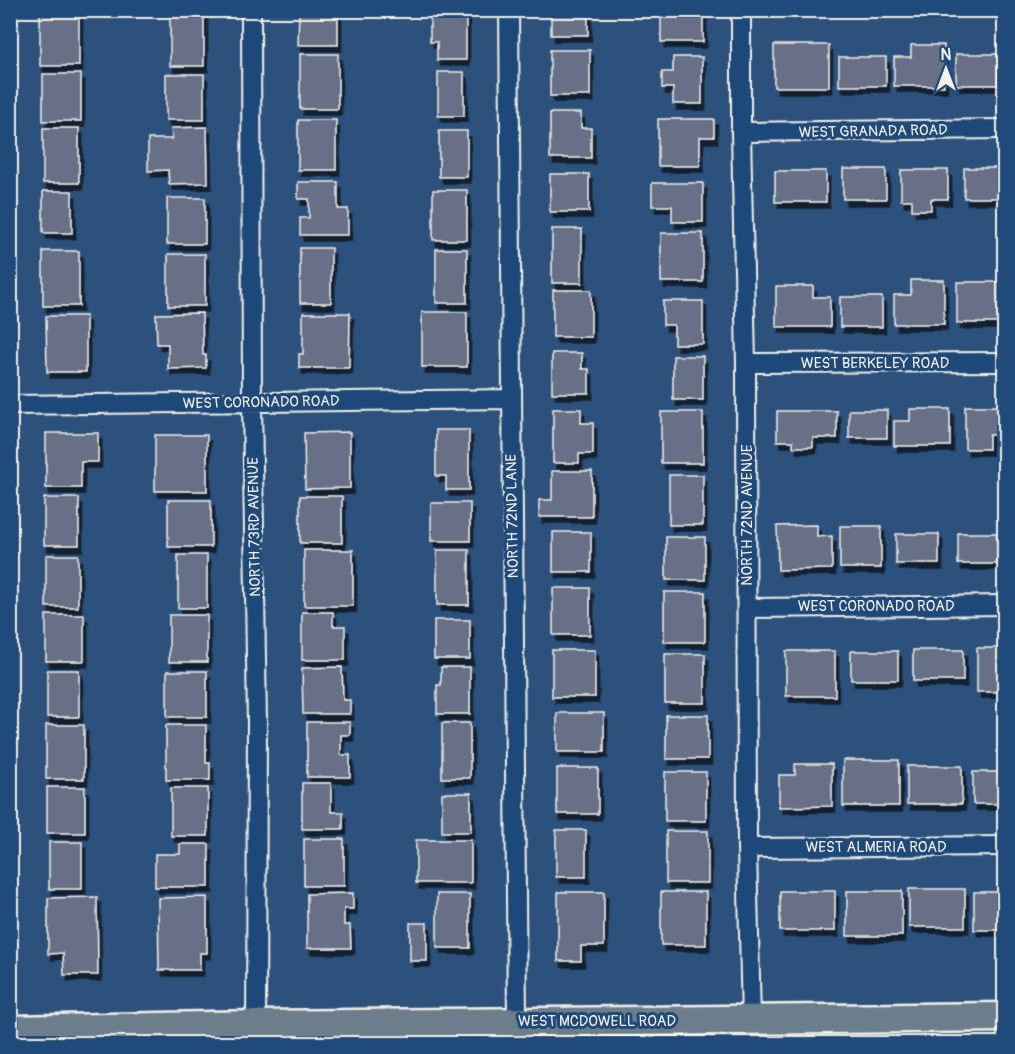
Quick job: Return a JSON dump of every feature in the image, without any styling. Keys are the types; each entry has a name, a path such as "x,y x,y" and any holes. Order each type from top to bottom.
{"main road":[{"name":"WEST MCDOWELL ROAD","path":"10,1030 256,1034 517,1022 1005,1017"}],"street":[{"name":"NORTH 73RD AVENUE","path":"251,10 252,402 257,722 256,1034"},
{"name":"NORTH 72ND LANE","path":"509,10 517,1022"},
{"name":"NORTH 72ND AVENUE","path":"741,10 746,363 747,848 752,1020"},
{"name":"WEST GRANADA ROAD","path":"741,132 1005,129"},
{"name":"WEST BERKELEY ROAD","path":"746,363 1005,363"},
{"name":"WEST CORONADO ROAD","path":"10,405 511,399"},
{"name":"WEST CORONADO ROAD","path":"747,608 1005,605"},
{"name":"WEST ALMERIA ROAD","path":"747,848 1005,846"}],"building":[{"path":"40,10 79,10 79,66 40,66"},
{"path":"299,10 338,10 338,45 298,45"},
{"path":"551,10 588,10 588,35 551,35"},
{"path":"661,10 703,10 703,42 661,42"},
{"path":"170,11 204,11 204,66 170,66"},
{"path":"430,11 466,11 466,60 437,60 437,42 430,42"},
{"path":"774,45 829,45 829,87 774,87"},
{"path":"911,45 944,45 944,86 894,86 894,57 911,57"},
{"path":"550,50 590,50 590,96 550,96"},
{"path":"300,54 338,54 338,109 300,109"},
{"path":"956,54 998,54 998,85 956,85"},
{"path":"673,57 702,57 702,104 673,104 673,88 662,88 662,72 673,72"},
{"path":"839,57 886,57 886,86 839,86"},
{"path":"438,72 464,72 464,116 438,116"},
{"path":"43,74 81,74 81,121 43,121"},
{"path":"166,74 204,74 204,120 166,120"},
{"path":"550,113 581,113 581,128 591,128 591,158 550,158"},
{"path":"658,119 714,119 714,137 700,137 700,166 658,166"},
{"path":"298,120 336,120 336,170 298,170"},
{"path":"207,127 208,183 169,184 168,170 148,171 148,139 172,139 171,128"},
{"path":"43,128 79,128 79,183 43,183"},
{"path":"439,131 467,131 467,177 439,177"},
{"path":"964,168 1003,168 1003,198 964,198"},
{"path":"843,169 886,169 886,199 843,199"},
{"path":"901,170 948,170 948,199 931,199 931,210 912,210 912,200 901,200"},
{"path":"775,171 826,171 826,202 775,202"},
{"path":"550,174 589,174 589,212 550,212"},
{"path":"298,182 338,182 338,209 348,209 348,235 300,235 300,218 309,218 309,199 298,199"},
{"path":"652,183 703,183 703,222 672,222 672,206 652,206"},
{"path":"433,190 467,190 467,240 433,240"},
{"path":"43,191 72,191 72,233 43,233"},
{"path":"167,198 205,198 205,244 167,244"},
{"path":"552,229 582,229 582,283 552,283"},
{"path":"661,233 703,233 703,282 661,282"},
{"path":"300,248 331,248 331,303 300,303"},
{"path":"436,249 467,249 467,303 436,303"},
{"path":"43,251 79,251 79,306 43,306"},
{"path":"168,254 205,254 205,306 168,306"},
{"path":"911,280 944,280 944,324 894,324 894,295 911,295"},
{"path":"957,282 1002,282 1002,323 957,323"},
{"path":"776,286 813,286 813,297 830,297 830,327 776,327"},
{"path":"553,290 591,290 591,337 553,337"},
{"path":"840,297 882,297 882,327 840,327"},
{"path":"663,301 703,301 703,344 674,344 674,325 663,325"},
{"path":"422,312 467,312 467,367 422,367"},
{"path":"202,313 203,355 206,355 206,368 168,369 168,344 157,344 156,314"},
{"path":"303,313 350,313 349,368 299,368 299,354 303,354"},
{"path":"46,316 86,316 86,372 47,372"},
{"path":"552,353 582,353 582,369 589,369 589,393 552,393"},
{"path":"673,356 703,356 703,400 673,400"},
{"path":"965,406 1004,406 1004,435 989,435 989,449 965,449"},
{"path":"553,409 581,409 581,423 593,423 593,454 579,454 579,463 553,463"},
{"path":"910,409 950,409 950,446 894,446 894,421 910,421"},
{"path":"849,410 887,410 887,438 849,438"},
{"path":"777,411 837,411 837,438 813,438 813,447 793,447 793,441 777,441"},
{"path":"661,412 703,412 703,463 661,463"},
{"path":"436,430 469,430 469,490 446,490 446,476 436,476"},
{"path":"350,432 350,488 305,489 304,433"},
{"path":"46,433 98,433 98,462 81,462 81,488 46,488"},
{"path":"155,435 207,435 207,491 155,491"},
{"path":"552,471 592,471 592,517 539,517 539,500 552,500"},
{"path":"669,475 703,475 703,525 669,525"},
{"path":"300,496 342,496 342,543 300,543"},
{"path":"44,498 79,498 79,545 44,545"},
{"path":"168,500 211,500 211,547 168,547"},
{"path":"431,503 470,503 470,541 431,541"},
{"path":"817,525 817,537 832,536 832,569 778,570 777,526"},
{"path":"840,526 881,526 881,568 840,568"},
{"path":"553,532 591,532 591,572 553,572"},
{"path":"958,533 997,533 997,564 958,564"},
{"path":"896,534 939,534 939,564 896,564"},
{"path":"666,537 705,537 705,580 666,580"},
{"path":"304,550 353,550 353,606 304,606"},
{"path":"437,550 469,550 469,605 437,605"},
{"path":"46,555 78,555 78,607 46,607"},
{"path":"178,555 207,555 207,608 178,608"},
{"path":"553,588 590,588 590,635 553,635"},
{"path":"664,592 705,592 705,642 664,642"},
{"path":"302,612 333,612 333,626 345,626 345,660 302,660"},
{"path":"46,615 84,615 84,661 46,661"},
{"path":"169,615 207,615 207,662 169,662"},
{"path":"434,620 470,620 470,659 434,659"},
{"path":"977,648 1004,648 1004,692 977,692"},
{"path":"552,650 595,650 595,697 552,697"},
{"path":"913,650 963,650 963,681 913,681"},
{"path":"786,651 835,651 835,696 786,696"},
{"path":"851,651 898,651 898,680 851,680"},
{"path":"665,654 705,654 705,703 665,703"},
{"path":"342,667 343,700 350,700 350,714 303,714 302,668"},
{"path":"441,667 470,667 470,714 437,714 437,685 441,685"},
{"path":"47,670 79,670 79,717 47,717"},
{"path":"167,671 207,671 207,717 167,717"},
{"path":"557,713 604,713 604,752 557,752"},
{"path":"666,715 708,715 708,759 666,759"},
{"path":"307,722 350,722 350,735 341,735 341,755 350,755 350,777 307,777"},
{"path":"442,723 470,723 470,778 442,778"},
{"path":"46,725 84,725 84,779 46,779"},
{"path":"166,725 206,725 206,763 210,763 210,780 166,780"},
{"path":"843,760 899,760 899,806 843,806"},
{"path":"795,764 832,764 832,806 779,807 779,775 795,775"},
{"path":"907,766 962,766 962,804 907,804"},
{"path":"557,768 598,768 598,814 557,814"},
{"path":"665,772 706,772 706,821 665,821"},
{"path":"973,772 1004,772 1004,804 973,804"},
{"path":"302,783 331,783 331,812 343,812 343,829 302,829"},
{"path":"47,787 85,787 85,833 47,833"},
{"path":"171,788 208,788 208,836 171,836"},
{"path":"442,793 471,793 471,832 442,832"},
{"path":"556,830 586,830 586,877 556,877"},
{"path":"666,831 708,831 708,883 666,883"},
{"path":"304,839 344,839 344,886 304,886"},
{"path":"416,840 471,840 471,883 416,883"},
{"path":"49,842 82,842 82,889 49,889"},
{"path":"180,844 209,844 209,887 155,887 155,854 180,854"},
{"path":"909,889 965,889 965,927 909,927"},
{"path":"780,891 835,891 835,931 780,931"},
{"path":"847,891 902,891 902,936 847,936"},
{"path":"558,892 604,892 604,946 581,946 581,961 558,961"},
{"path":"661,892 706,892 706,945 661,945"},
{"path":"974,892 1004,892 1004,930 974,930"},
{"path":"353,893 353,909 344,909 344,925 350,925 351,948 307,948 307,894"},
{"path":"437,894 470,894 470,948 437,948"},
{"path":"97,897 98,975 64,975 63,953 48,954 48,898"},
{"path":"207,897 207,953 200,953 200,970 159,970 158,898"},
{"path":"410,923 427,923 427,961 410,961"}]}
